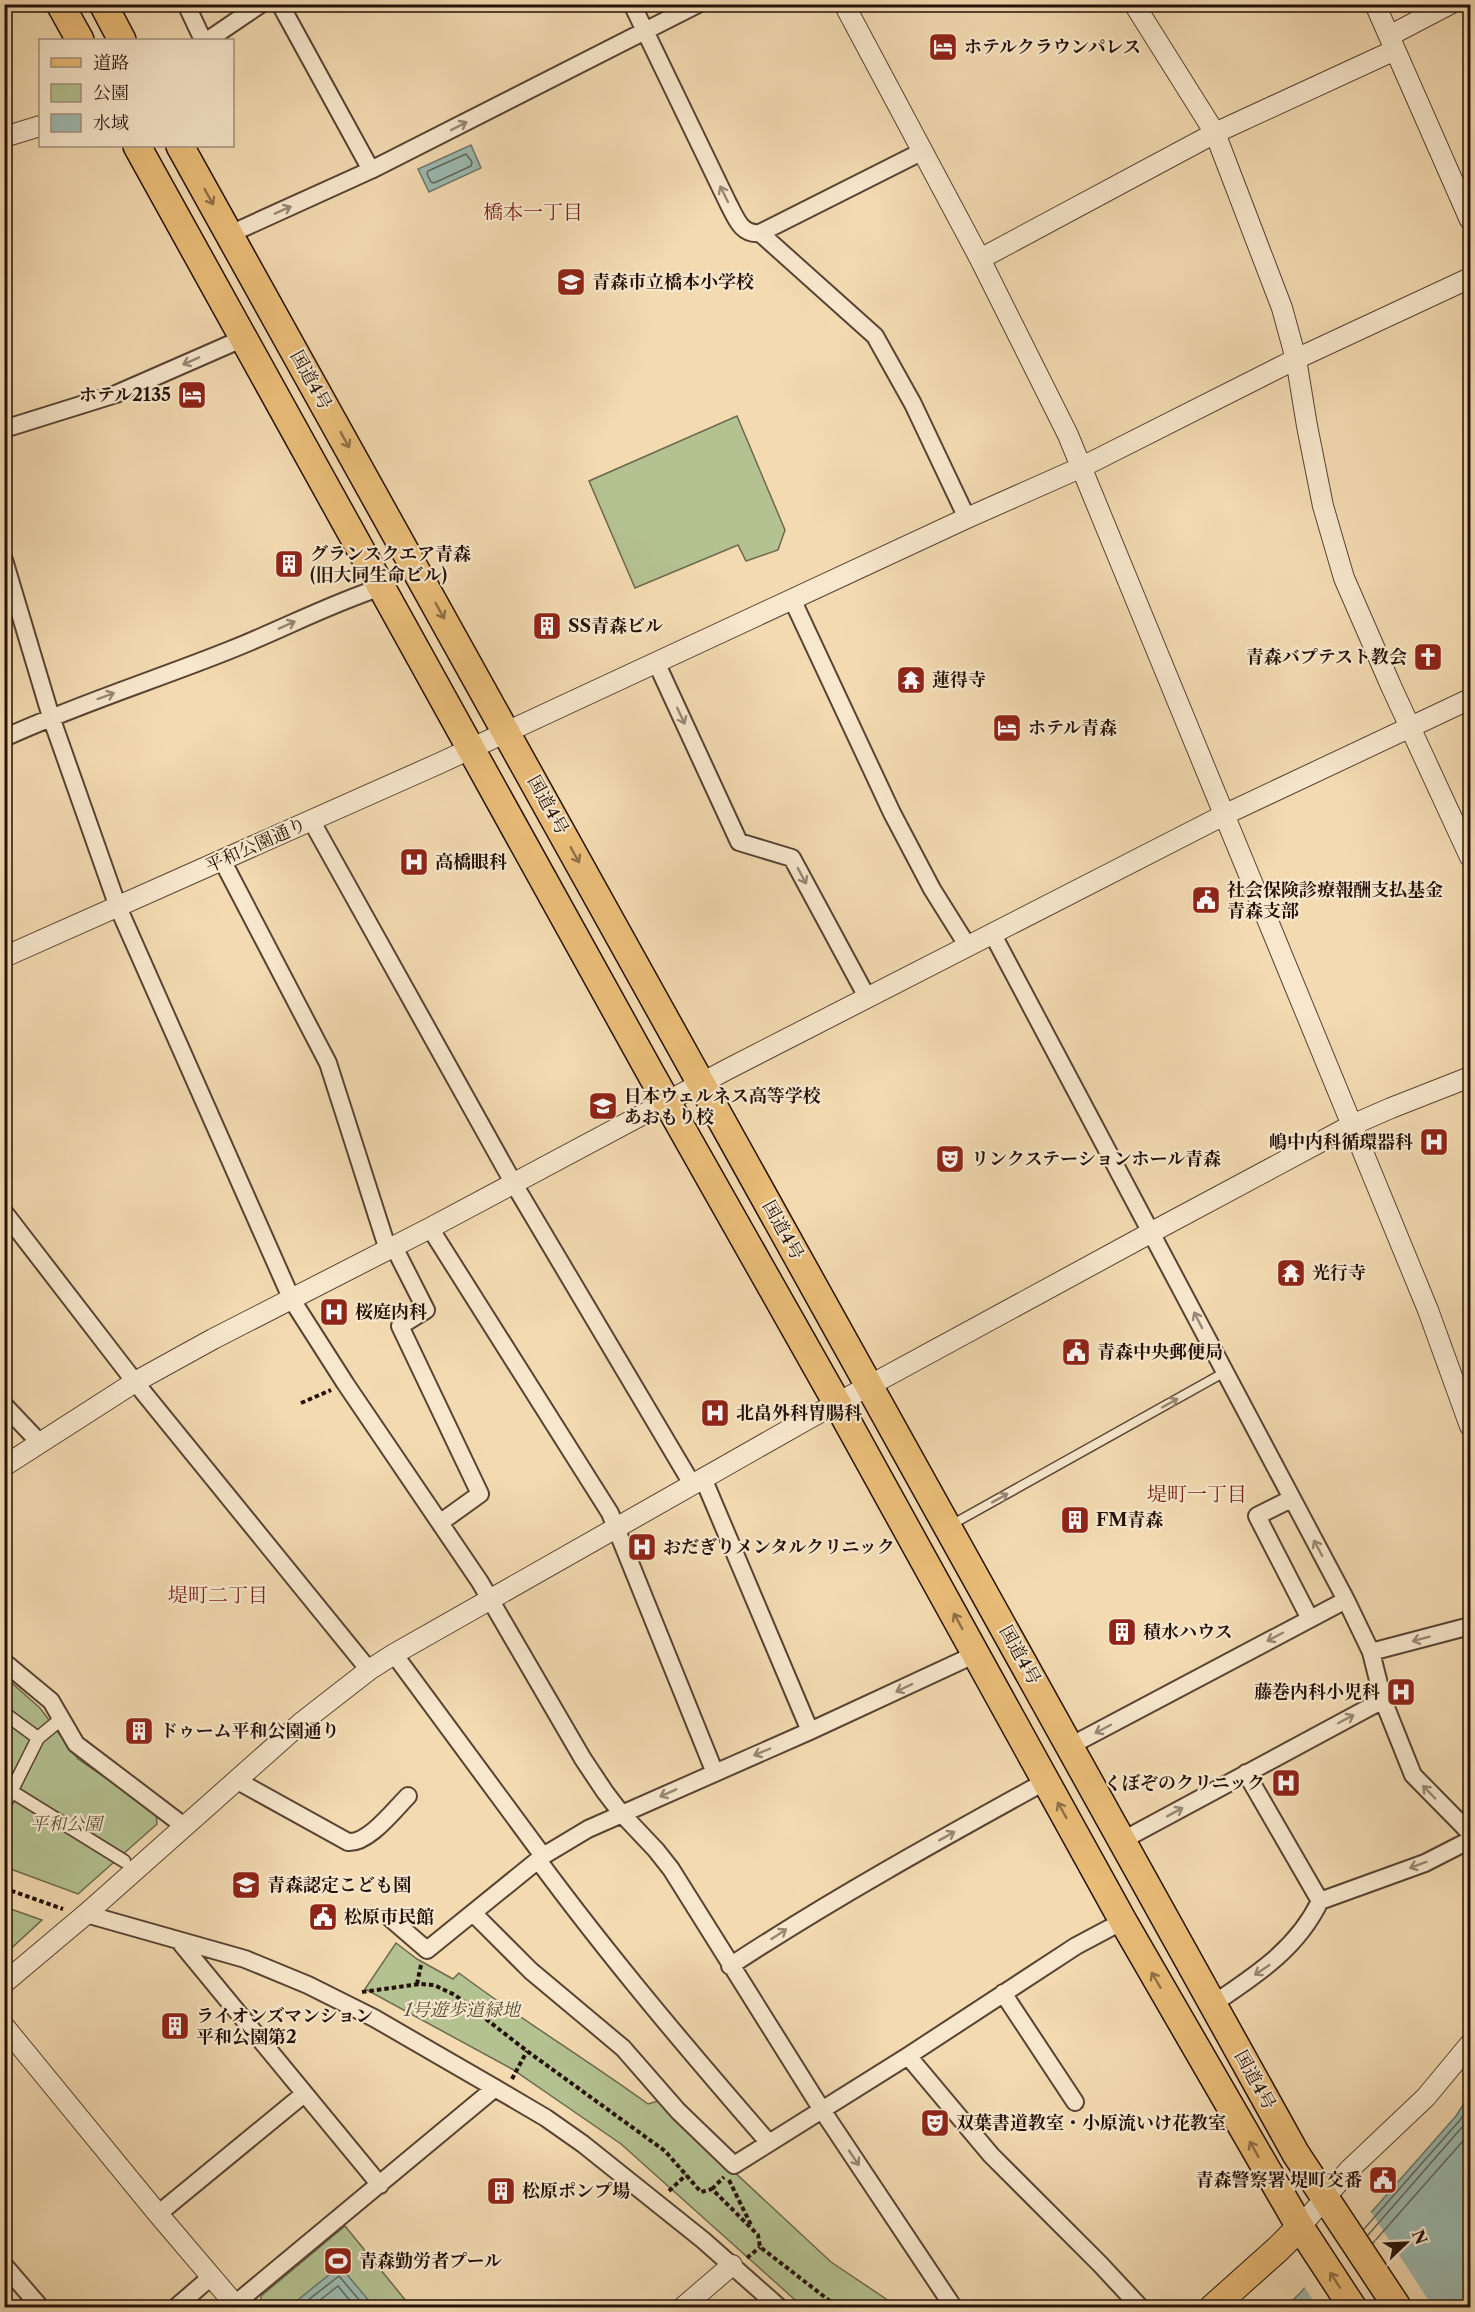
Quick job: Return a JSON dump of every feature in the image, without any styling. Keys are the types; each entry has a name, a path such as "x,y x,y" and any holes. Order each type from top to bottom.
{"highway":[{"path":"60,4 79,39"},
{"path":"103,4 121,39"},
{"name":"国道4号","path":"138,147 1123,1921 1300,2227 1353,2307"},
{"name":"国道4号","path":"181,147 1296,2154 1398,2307"}],"main road":[{"path":"1212,2307 1278,2250 1300,2227"}],"street":[{"path":"186,4 202,39"},
{"path":"209,39 261,4"},
{"path":"280,4 371,170"},
{"path":"632,4 742,228 752,234 760,233 923,151"},
{"path":"230,234 371,170 645,33 698,4"},
{"path":"844,4 980,259 1062,420 1226,814 1428,1310 1470,1426"},
{"path":"1134,4 1215,133 1282,308 1296,359 1306,426 1332,543 1359,615 1470,857"},
{"path":"1375,4 1470,220"},
{"path":"980,259 1215,133 1392,43 1450,4"},
{"path":"4,137 39,126"},
{"path":"760,233 875,336 913,404 967,518"},
{"name":"平和公園通り","path":"4,957 507,732 967,518 1082,467 1296,359 1470,278"},
{"path":"4,429 116,394 244,338"},
{"path":"4,560 51,717 118,906 292,1300 490,1599 583,1759 621,1813 661,1856 822,2110 954,2307"},
{"path":"4,738 51,717 232,650 353,597 382,587"},
{"path":"792,599 892,813 932,889 967,945"},
{"path":"656,662 739,842 792,858 867,998"},
{"path":"4,1466 135,1382 967,945 1226,814 1470,699"},
{"path":"310,820 514,1184 698,1481 810,1731"},
{"path":"222,860 328,1064 391,1248 426,1310 400,1326 480,1494 441,1522"},
{"path":"992,933 1346,1600 1371,1652 1383,1700 1413,1775 1470,1833"},
{"path":"4,1983 86,1914 301,1723 369,1670 394,1654 837,1403 1152,1232 1352,1125 1470,1077"},
{"path":"4,1212 135,1382 369,1670"},
{"path":"430,1228 610,1513 715,1773"},
{"path":"4,1405 40,1443"},
{"path":"1291,1499 1257,1516 1310,1619"},
{"path":"1070,1746 1346,1600"},
{"path":"1371,1652 1470,1626"},
{"path":"394,1654 628,1978 769,2144"},
{"path":"391,1919 427,1950 540,1858 588,1829 810,1731 976,1654"},
{"path":"4,1662 51,1701 76,1744 184,1826"},
{"path":"1123,1840 1383,1700"},
{"path":"4,1713 38,1738"},
{"path":"62,1719 38,1738 7,1800 124,1861"},
{"path":"1246,1773 1320,1901"},
{"path":"236,1780 348,1842 364,1839 408,1796"},
{"path":"730,1966 797,1922 882,1872 1046,1781"},
{"path":"1213,2004 1281,1955 1310,1920 1320,1901 1425,1863 1470,1840"},
{"path":"473,1912 531,1971 623,2048 678,2111 734,2165 908,2056 1076,1946 1123,1921"},
{"path":"86,1914 245,1959 308,1985 374,2018 546,2118 583,2144 780,2307"},
{"path":"179,1941 380,2185"},
{"path":"1003,1993 1075,2102"},
{"path":"4,2026 158,2214 237,2306 495,2088"},
{"path":"1300,2227 1349,2170 1426,2097 1470,2043"},
{"path":"908,2056 991,2155 1141,2307"},
{"path":"158,2214 304,2094"},
{"path":"4,2265 41,2307"},
{"path":"682,2307 732,2265"},
{"path":"175,2307 211,2277"}],"lane":[{"path":"948,1526 1225,1372"}],"path":[{"path":"301,1403 345,1383"},
{"path":"4,1888 66,1910 86,1914"},
{"path":"359,1992 417,1984 434,1985 455,1995 527,2051 665,2151 701,2192 712,2189 758,2235 760,2247 838,2307"},
{"path":"512,2079 527,2051"},
{"path":"726,2174 753,2230"},
{"path":"667,2193 686,2175"}],"green space":[{"path":"737,416 785,530 778,550 746,561 738,545 635,588 589,481"},
{"name":"平和公園","path":"5,1677 40,1708 78,1759 156,1812 157,1824 78,1894 5,1867"},
{"path":"4,1907 42,1920 5,1954"},
{"name":"1号遊歩道緑地","path":"396,1943 417,1959 453,1979 459,1973 648,2104 658,2101 831,2262 898,2307 803,2307 621,2144 512,2069 365,1989"},
{"name":"青森勤労者プール","path":"345,2226 411,2307 261,2308 261,2296"}],"water":[{"path":"471,145 481,168 429,192 418,169"},
{"path":"1470,2094 1470,2307 1285,2308 1456,2116"},
{"path":"340,2266 374,2307 298,2307 294,2303"}],"pier":[{"path":"1369,2209 1433,2307 1318,2308 1303,2285"}],"place":[{"name":"ホテルクラウンパレス","path":"943,47"},
{"name":"青森市立橋本小学校","path":"571,282"},
{"name":"ホテル2135","path":"192,395"},
{"name":"グランスクエア青森 (旧大同生命ビル)","path":"289,564"},
{"name":"SS青森ビル","path":"547,626"},
{"name":"青森バプテスト教会","path":"1428,657"},
{"name":"蓮得寺","path":"911,680"},
{"name":"ホテル青森","path":"1007,728"},
{"name":"高橋眼科","path":"414,862"},
{"name":"社会保険診療報酬支払基金 青森支部","path":"1206,900"},
{"name":"日本ウェルネス高等学校 あおもり校","path":"603,1106"},
{"name":"嶋中内科循環器科","path":"1434,1142"},
{"name":"リンクステーションホール青森","path":"950,1159"},
{"name":"光行寺","path":"1291,1273"},
{"name":"桜庭内科","path":"334,1312"},
{"name":"青森中央郵便局","path":"1076,1352"},
{"name":"北畠外科胃腸科","path":"715,1413"},
{"name":"FM青森","path":"1075,1520"},
{"name":"おだぎりメンタルクリニック","path":"642,1547"},
{"name":"積水ハウス","path":"1122,1632"},
{"name":"藤巻内科小児科","path":"1401,1692"},
{"name":"ドゥーム平和公園通り","path":"139,1731"},
{"name":"くぼぞのクリニック","path":"1286,1783"},
{"name":"青森認定こども園","path":"246,1885"},
{"name":"松原市民館","path":"323,1917"},
{"name":"ライオンズマンション 平和公園第2","path":"175,2026"},
{"name":"双葉書道教室・小原流いけ花教室","path":"935,2123"},
{"name":"青森警察署 堤町交番","path":"1383,2180"},
{"name":"松原ポンプ場","path":"501,2191"},
{"name":"青森勤労者プール","path":"338,2261"}],"district":[{"name":"橋本一丁目","path":"533,212"},
{"name":"堤町一丁目","path":"1197,1494"},
{"name":"堤町二丁目","path":"218,1595"}]}
